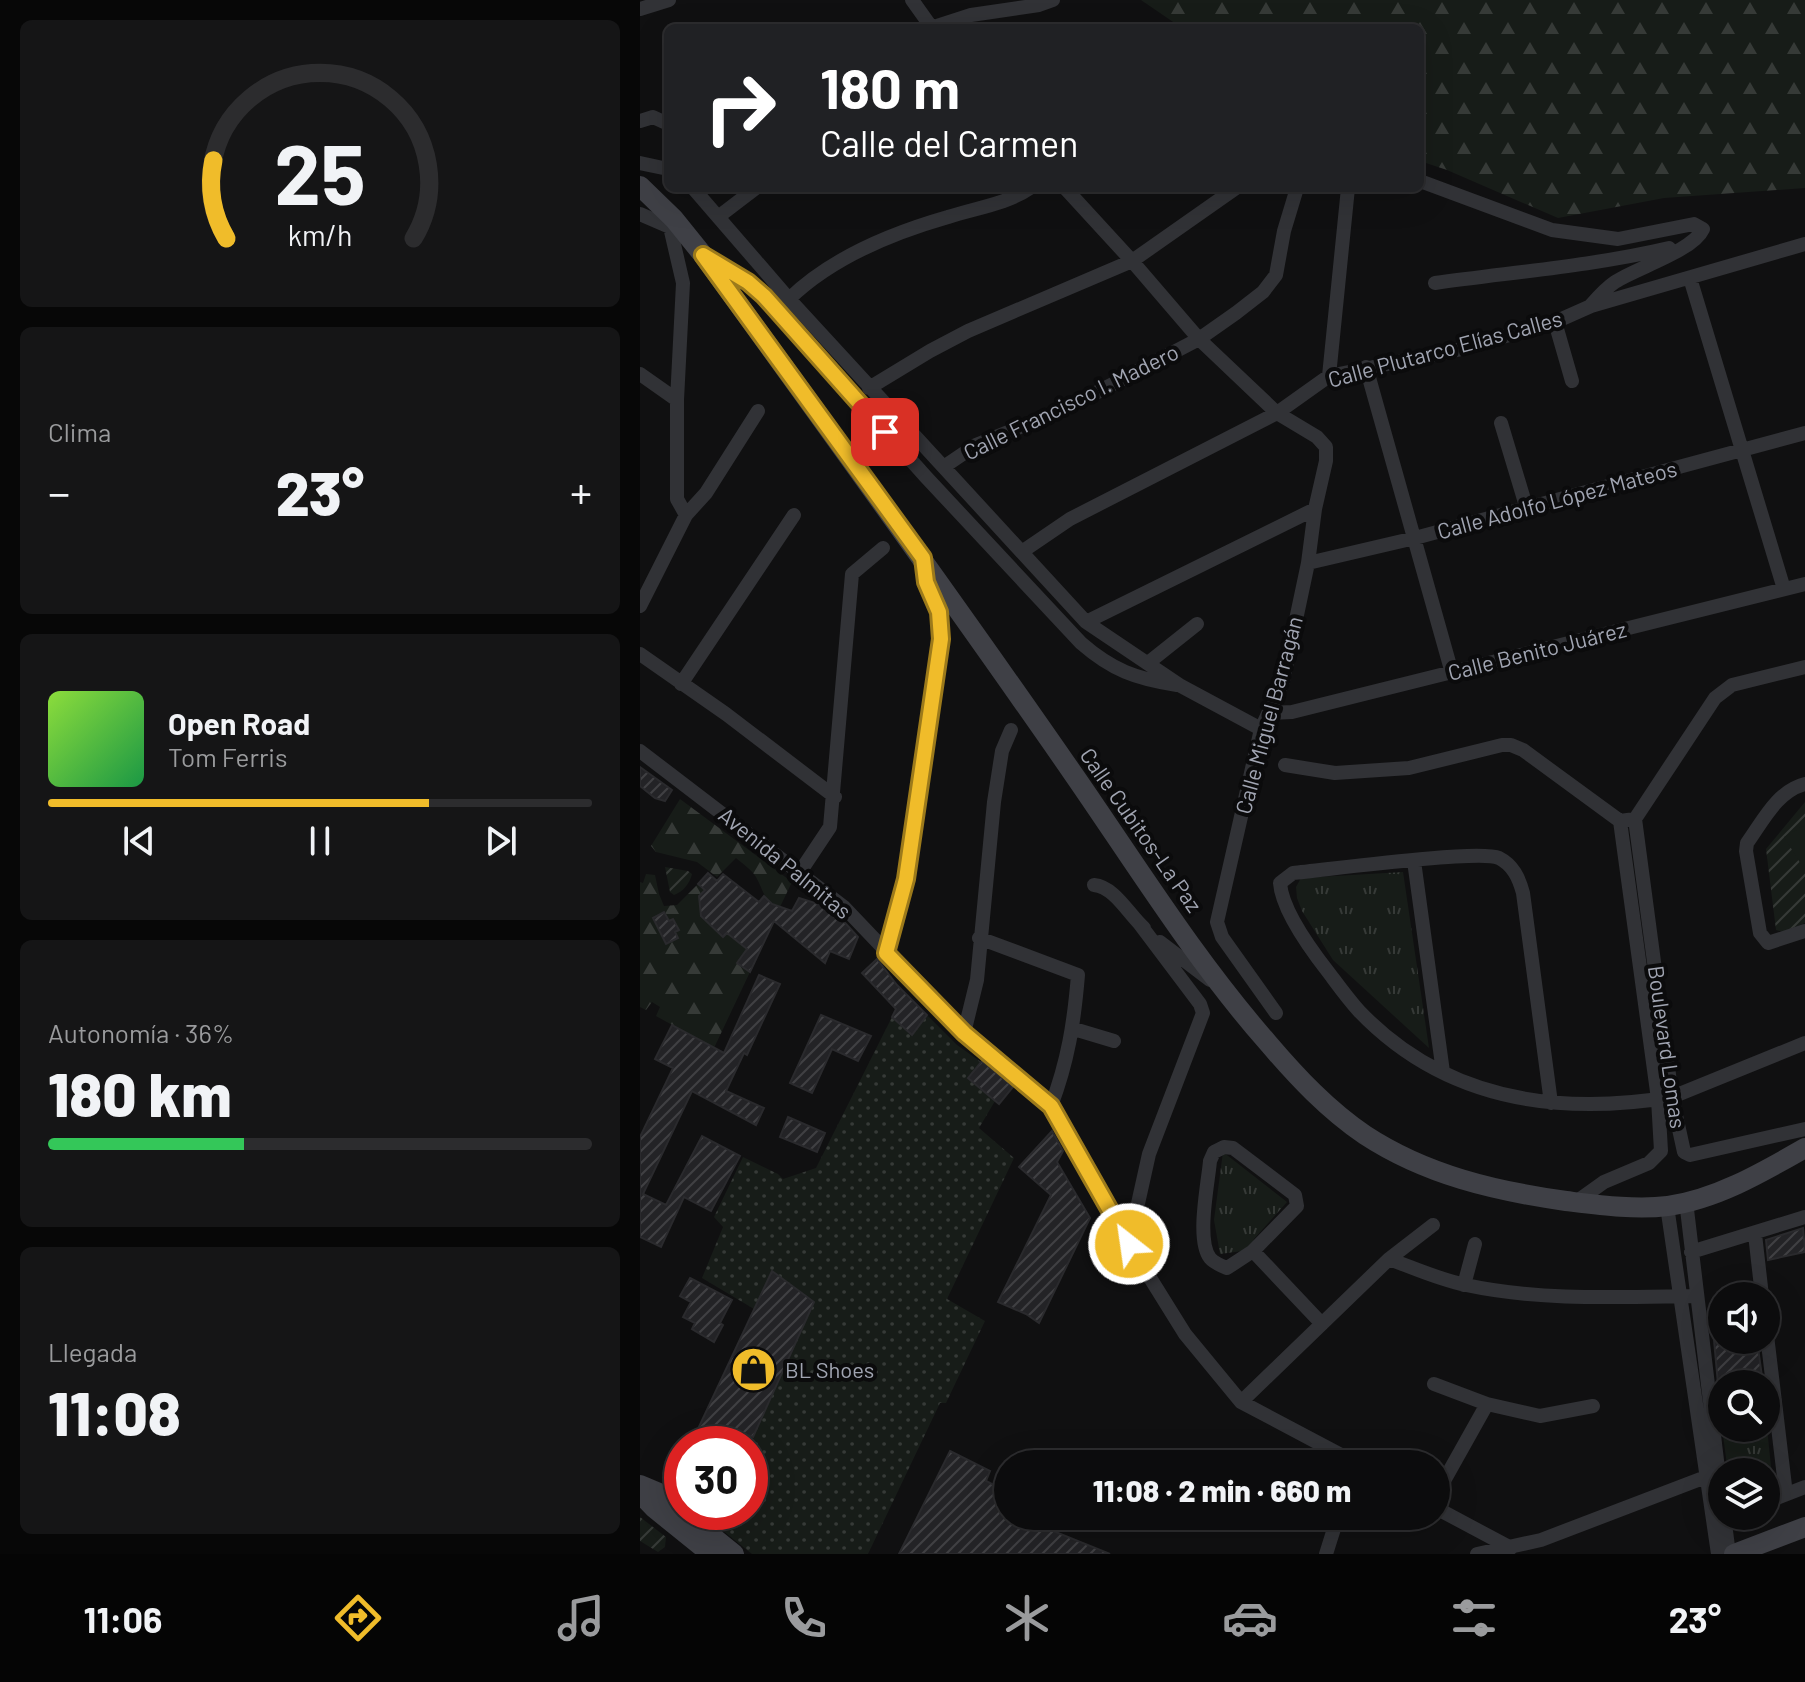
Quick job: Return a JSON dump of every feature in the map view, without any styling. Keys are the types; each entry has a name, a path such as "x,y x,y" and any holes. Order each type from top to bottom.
{"main road":[{"name":"Calle Cubitos-La Paz","path":"640,186 703,255 923,558 1220,987 1324,1104 1366,1135 1410,1160 1462,1180 1513,1194 1607,1206 1676,1204 1715,1194 1805,1148"},
{"name":"Calle Cubitos-La Paz","path":"1777,1164 1805,1156"},
{"path":"640,1485 664,1497"},
{"path":"640,1493 711,1554"},
{"path":"1732,1554 1805,1527"},
{"path":"704,1530 734,1554"}],"street":[{"path":"640,9 669,0"},
{"path":"912,0 929,24"},
{"path":"944,24 971,15 1053,0"},
{"path":"640,121 653,117 664,122"},
{"path":"640,163 664,168"},
{"path":"1424,182 1552,230 1618,239 1694,224 1703,229 1689,243 1613,283 1591,306"},
{"path":"696,192 869,388 945,466 1086,622 1181,686 1261,729"},
{"path":"718,217 751,192"},
{"path":"789,299 807,281 832,265 879,243 1024,192"},
{"path":"1069,192 1199,339 1277,413"},
{"path":"869,388 968,331 1132,261 1230,192"},
{"name":"Calle Francisco I. Madero","path":"945,466 976,445 1065,409 1199,339 1263,292 1276,275 1284,231 1296,192"},
{"path":"1329,376 1348,192"},
{"path":"640,214 672,223 683,283 677,400 677,499 686,515"},
{"path":"1435,283 1544,267 1612,261 1689,243"},
{"name":"Calle Plutarco Elías Calles","path":"1023,551 1070,519 1277,413 1329,376 1457,350 1555,322 1591,306 1804,249"},
{"path":"703,255 748,282 764,296 926,477 1103,663 1153,682 1181,686"},
{"path":"1690,278 1784,589"},
{"path":"1555,322 1572,381"},
{"path":"1366,367 1452,673"},
{"path":"640,374 677,400"},
{"path":"640,606 644,586 686,515 706,493 758,411"},
{"name":"Calle Miguel Barragán","path":"1276,1013 1222,937 1217,922 1261,729 1283,681 1326,461 1326,447 1317,437 1277,413"},
{"path":"1501,423 1526,506"},
{"name":"Calle Adolfo López Mateos","path":"1308,563 1415,538 1805,433"},
{"path":"1086,622 1315,509"},
{"path":"681,684 794,515"},
{"path":"800,872 830,827 852,574 883,548"},
{"path":"886,953 906,879 941,639 939,612 926,582 923,558"},
{"name":"Calle Benito Juárez","path":"1269,713 1292,712 1805,584"},
{"path":"1148,663 1197,624"},
{"path":"640,654 726,714 835,797"},
{"path":"1285,765 1335,773 1409,768 1511,745 1627,820 1715,698 1732,685 1805,667"},
{"path":"964,1033 977,980 994,802 1002,751 1011,730"},
{"name":"Avenida Palmitas","path":"640,751 844,907 964,1033 1051,1106 1129,1244 1185,1334 1241,1402"},
{"path":"1805,784 1785,793 1776,802 1747,843 1746,851 1760,933 1768,943 1805,931"},
{"name":"Boulevard Lomas","path":"1627,820 1665,1098 1684,1152 1690,1155 1805,1129"},
{"path":"1551,1103 1523,893 1518,877 1508,864 1496,857 1414,861 1293,873 1280,883 1281,898 1316,956 1358,1010 1392,1041 1426,1064 1478,1088 1551,1103 1598,1106 1665,1098 1805,1043"},
{"path":"1414,861 1443,1072"},
{"path":"1094,885 1100,885 1111,893 1178,957 1220,987"},
{"path":"1129,1244 1149,1154 1203,1013 1200,1004 1139,923"},
{"path":"979,938 1078,975 1074,1029 1065,1070 1051,1106"},
{"path":"1074,1029 1114,1041"},
{"name":"Boulevard Lomas","path":"1576,1202 1604,1182 1657,1157 1661,1151 1665,1098"},
{"path":"1218,1148 1233,1148 1295,1195 1298,1201 1297,1206 1253,1251 1227,1268 1210,1258 1204,1226 1210,1161 1218,1148"},
{"path":"1676,1204 1691,1252 1689,1296"},
{"path":"1676,1204 1710,1458"},
{"path":"1691,1252 1805,1217"},
{"path":"1331,1450 1241,1402 1389,1259 1433,1225"},
{"path":"1755,1234 1760,1282"},
{"path":"1464,1285 1475,1244"},
{"path":"1253,1251 1322,1324"},
{"path":"1389,1259 1464,1285 1547,1295 1689,1296"},
{"path":"1769,1354 1786,1494"},
{"path":"1434,1384 1487,1404 1540,1416 1593,1406"},
{"path":"1450,1470 1487,1404"},
{"path":"1477,1554 1516,1551 1708,1476"},
{"path":"1780,1496 1805,1487"},
{"path":"1450,1516 1516,1551"},
{"path":"1326,1554 1334,1530"},
{"path":"1716,1530 1718,1554"},
{"path":"1728,1530 1732,1554"}],"green space":[{"path":"1141,0 1805,0 1805,188 1664,198 1558,218 1424,162 1424,24 1176,24"},
{"path":"680,799 792,882 780,907 767,899 754,874 736,858 717,877 697,862 656,852 651,846"},
{"path":"1805,802 1805,923 1783,932 1776,930 1766,849"},
{"path":"1805,825 1805,869 1804,869 1784,837"},
{"path":"665,867 692,874 686,887 674,895 670,892"},
{"path":"1403,872 1429,1048 1333,960 1297,898 1296,887 1301,878"},
{"path":"646,874 655,875 664,906 677,905 698,884 705,890 699,904 703,912 701,916 723,937 731,928 731,937 747,949 737,963 750,972 714,1048 656,1016 660,1007 652,1002 646,1010 640,1007 640,882 643,883","holes":["664,912 669,921 674,920 679,930 675,932 678,938 666,944 653,918"]},
{"path":"927,1015 957,1045 981,1062 968,1078 995,1101 979,1128 1014,1158 947,1299 985,1321 946,1403 940,1403 868,1554 752,1554 722,1530 768,1530 768,1426 757,1426 814,1302 772,1272 754,1309 702,1278 723,1227 714,1217 743,1157 783,1179 816,1168 892,1017 912,1034"},
{"path":"1223,1152 1287,1202 1254,1239 1250,1250 1220,1254 1214,1220"},
{"path":"1724,1442 1768,1442 1770,1458 1726,1458"},
{"path":"640,1517 666,1537 665,1547 658,1552 640,1541"}],"building":[{"path":"640,767 672,790 665,801 655,798 640,786"},
{"path":"708,873 717,881 723,874 759,902 764,896 772,904 792,911 799,898 818,904 819,901 837,914 858,937 849,959 830,951 825,963 774,921 750,972 737,963 747,949 727,933 723,937 701,916 699,896 705,890 698,884"},
{"path":"664,912 669,921 673,919 679,930 675,932 678,938 666,944 653,918"},
{"path":"877,959 927,1015 912,1035 892,1017 896,1009 862,973"},
{"path":"759,975 780,984 747,1055 744,1053 726,1091 764,1108 756,1125 692,1091 643,1194 666,1205 702,1136 740,1156 711,1211 684,1197 661,1247 640,1237 640,1137 673,1068 655,1059 672,1025 724,1053"},
{"path":"821,1015 871,1036 858,1061 832,1049 812,1093 790,1083"},
{"path":"982,1061 1013,1087 999,1104 968,1078"},
{"path":"788,1117 825,1133 817,1152 780,1137"},
{"path":"1052,1131 1063,1151 1057,1162 1090,1218 1039,1323 998,1302 1051,1195 1019,1167"},
{"path":"1803,1228 1805,1252 1768,1260 1766,1240"},
{"name":"BL Shoes","path":"772,1271 814,1302 758,1426 699,1426"},
{"path":"690,1278 732,1300 714,1342 692,1329 695,1323 683,1317 691,1302 680,1296"},
{"path":"1715,1354 1759,1354 1761,1370 1717,1370"},
{"path":"950,1451 990,1471 986,1481 994,1485 994,1530 1051,1530 1110,1554 899,1554"}],"place":[{"name":"BL Shoes","path":"754,1370"}],"route":[{"path":"885,432 764,296 748,282 703,255 923,558 926,582 939,612 941,639 906,879 886,953 964,1033 1051,1106 1129,1244"}]}
